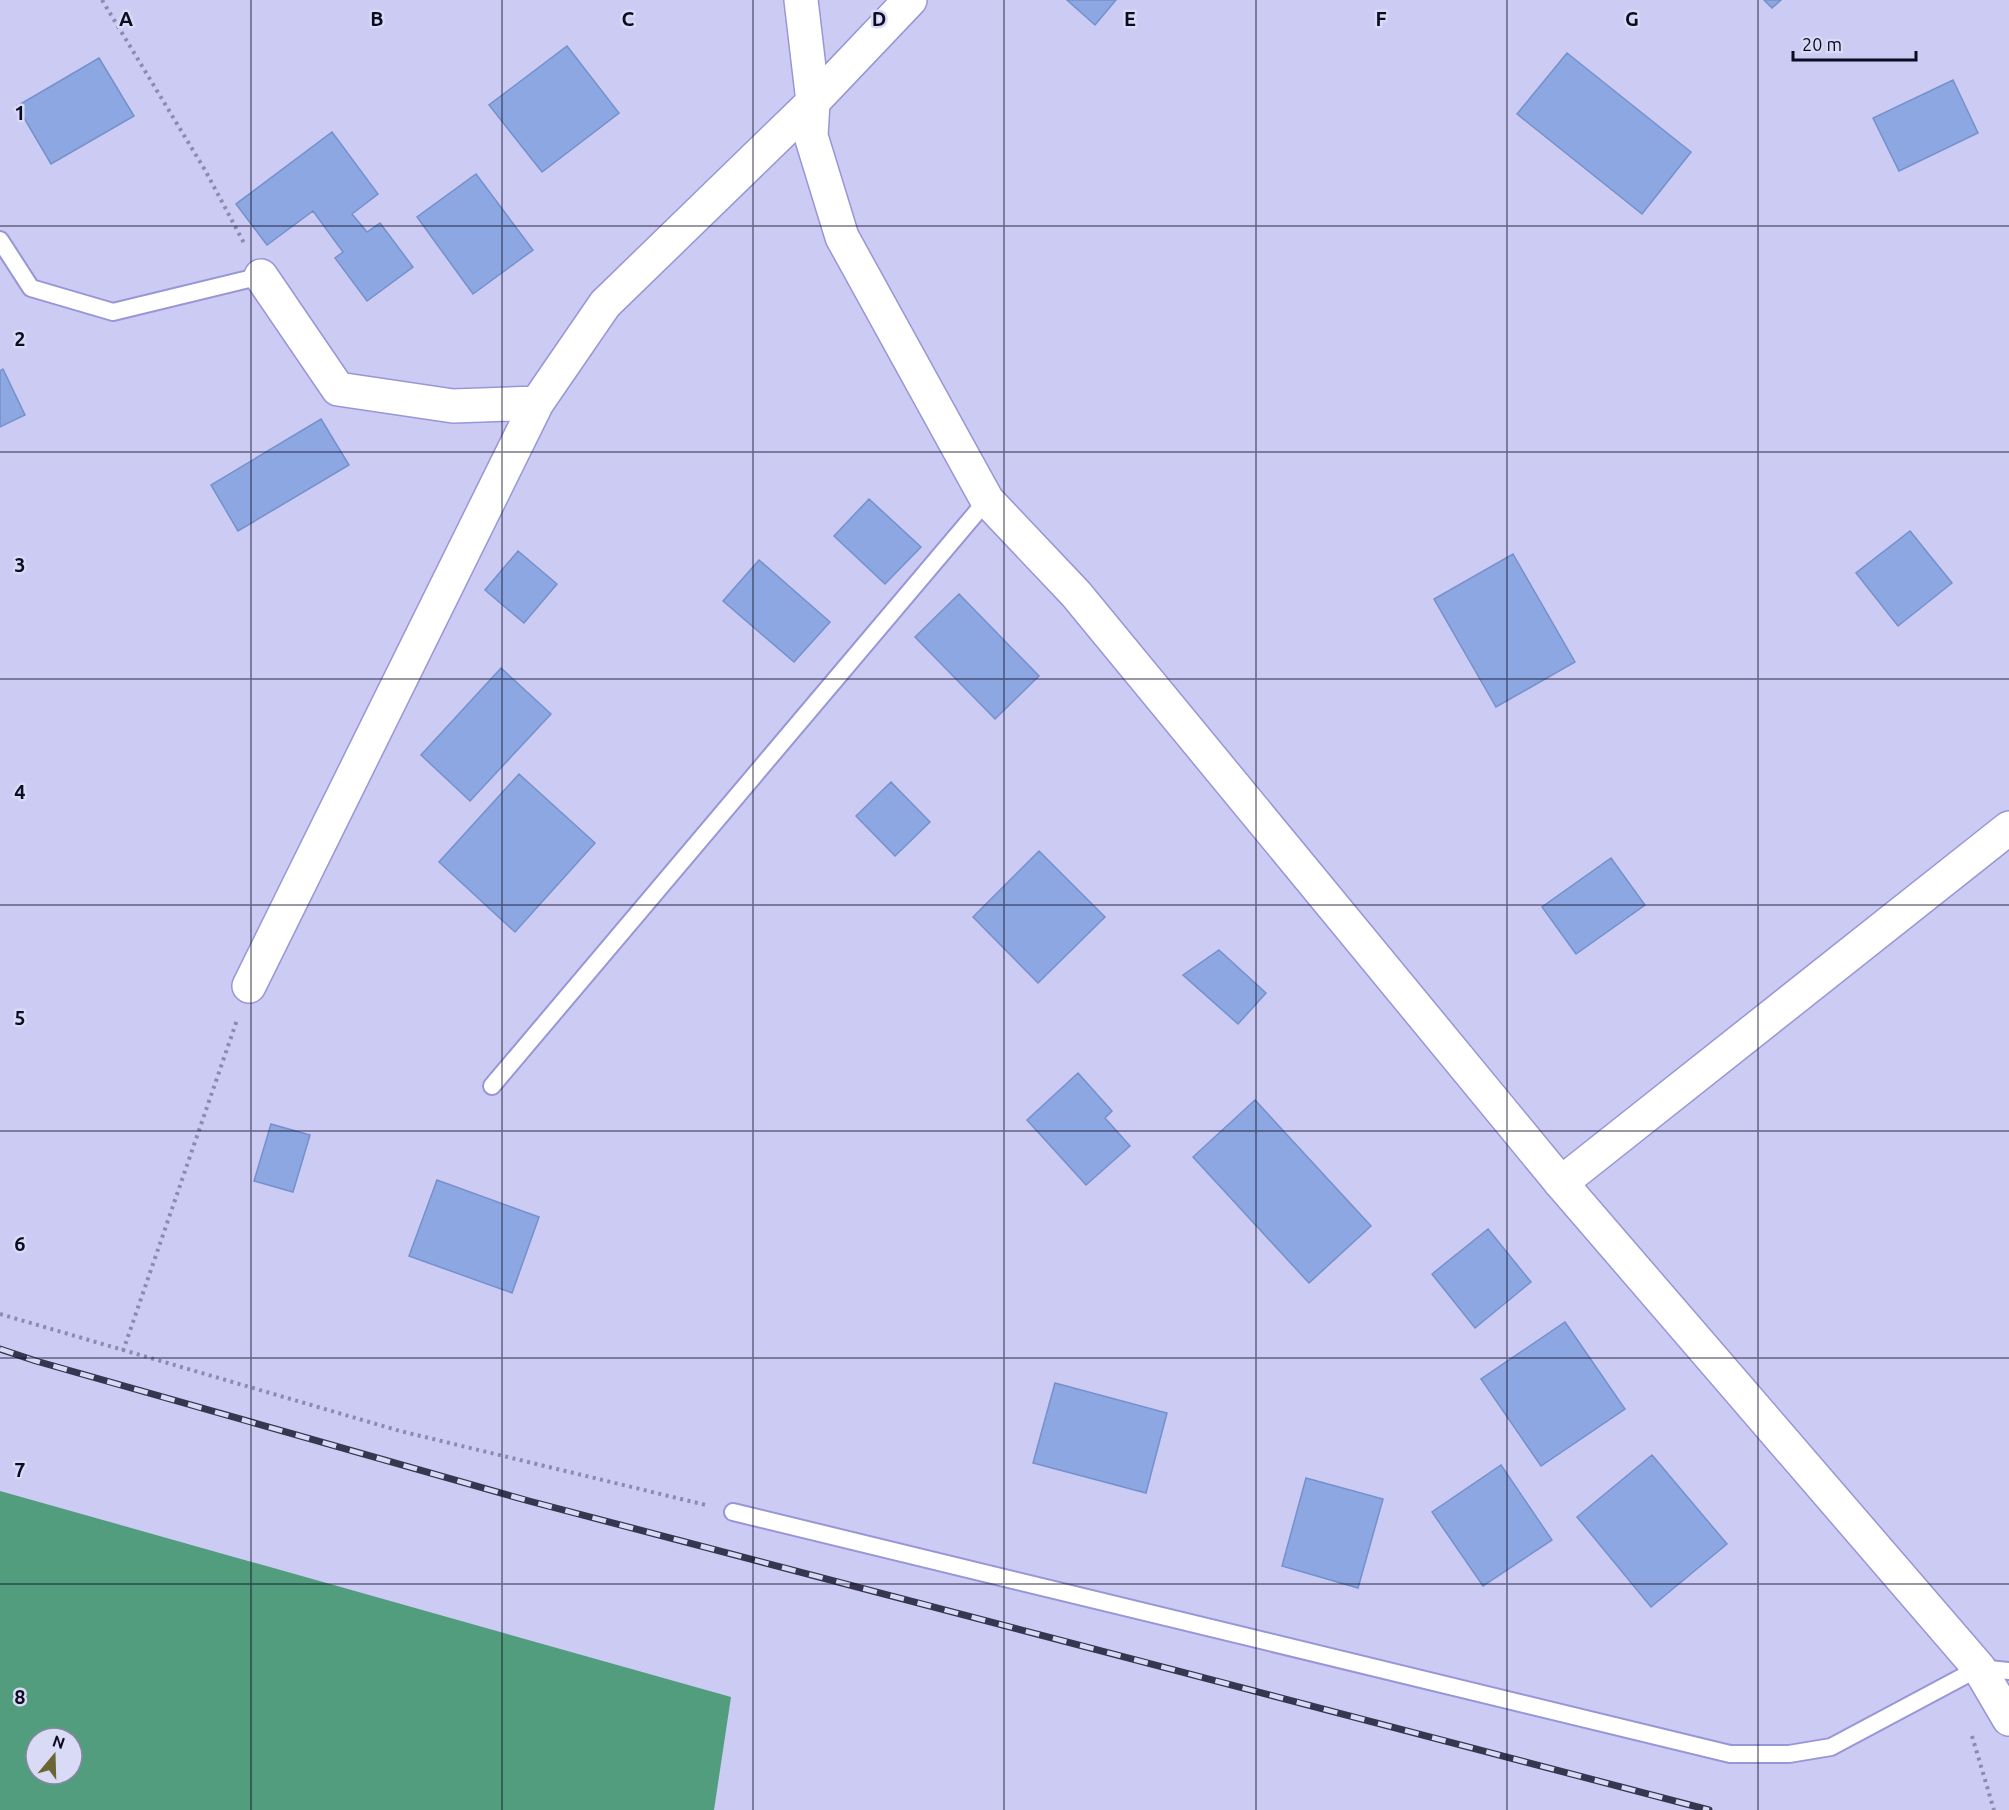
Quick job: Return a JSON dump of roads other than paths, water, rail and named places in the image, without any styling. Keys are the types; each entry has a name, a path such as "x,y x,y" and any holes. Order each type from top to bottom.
{"street":[{"path":"801,0 813,102 811,136 842,237 987,500 1076,594 1561,1184 1994,1670 2009,1719"},
{"path":"249,986 537,403 605,304 813,102 910,0"},
{"path":"261,276 338,389 453,406 537,403"},
{"path":"1561,1184 2009,828"}],"lane":[{"path":"0,240 31,288 113,312 261,276"},
{"path":"492,1086 987,500"},
{"path":"733,1512 1730,1754 1789,1754 1831,1747 1994,1670"}],"railway":[{"path":"0,1349 529,1501 1709,1810"}]}
